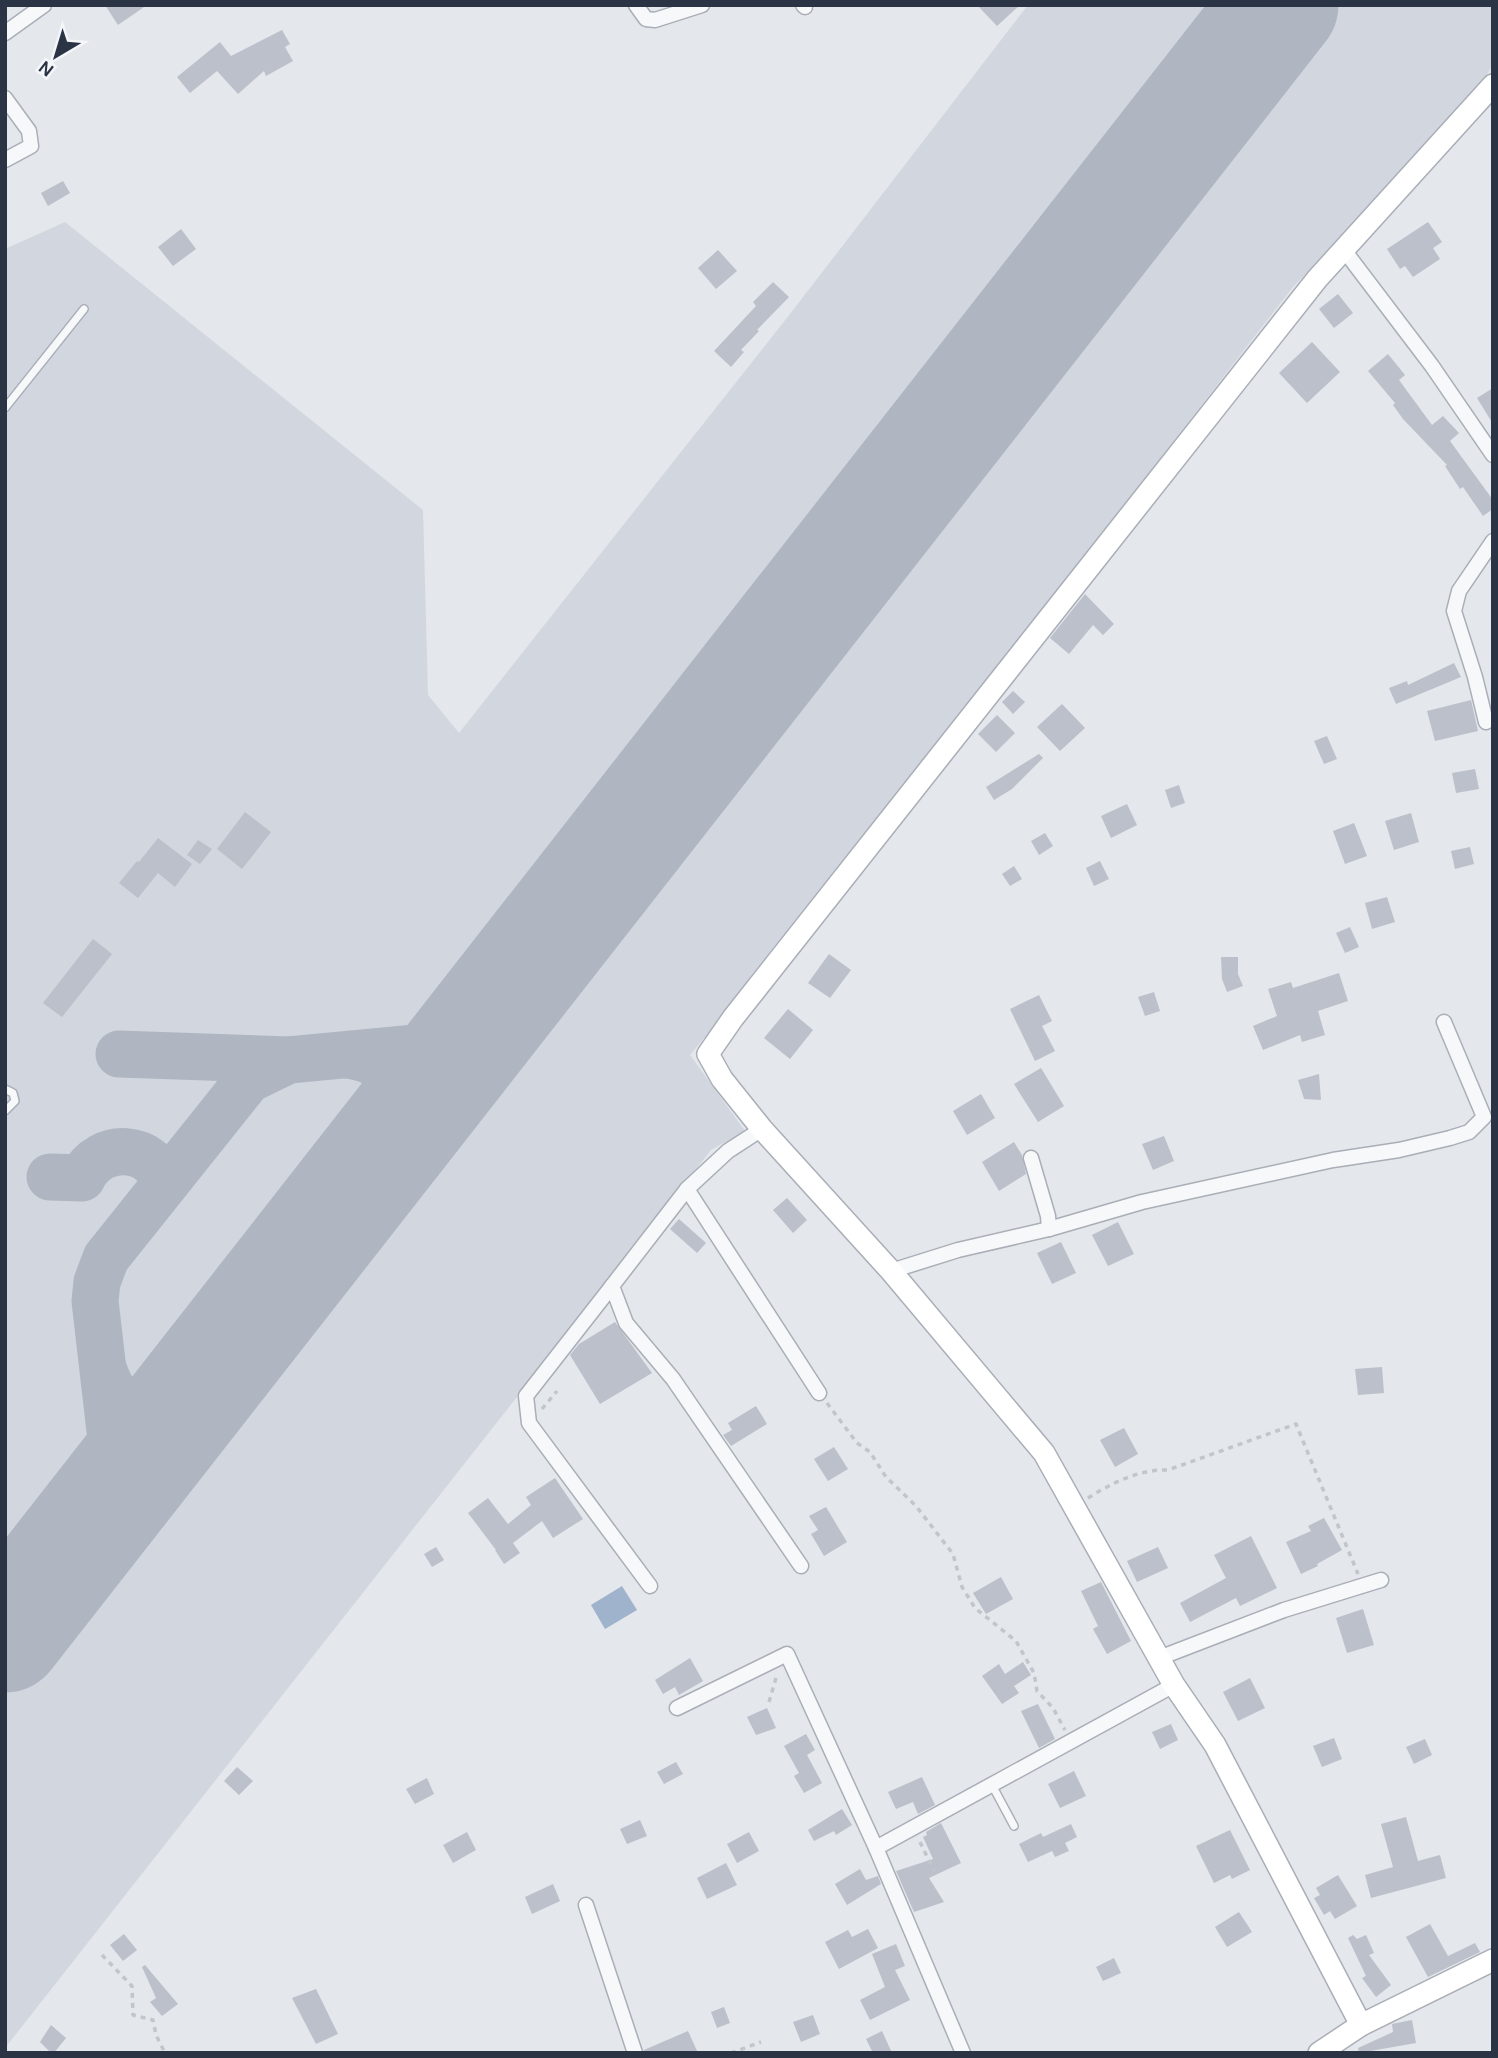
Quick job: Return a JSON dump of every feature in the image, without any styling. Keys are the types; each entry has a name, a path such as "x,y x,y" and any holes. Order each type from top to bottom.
{"street":[{"path":"5,33 44,5"},
{"path":"636,5 646,19 655,20 702,5"},
{"path":"1361,2025 1214,1745 1174,1685 1044,1453 891,1271 762,1129 722,1079 708,1054 733,1018 1317,279 1493,85"},
{"path":"5,97 29,131 30,146 5,160"},
{"path":"1345,250 1432,366 1493,455"},
{"path":"1486,722 1454,611 1459,591 1493,541"},
{"path":"891,1271 958,1250 1049,1229 1142,1202 1333,1160 1399,1150 1469,1132 1484,1117 1444,1022"},
{"path":"650,1586 529,1423 526,1396 687,1189 727,1151 762,1129"},
{"path":"1031,1158 1048,1216 1049,1229"},
{"path":"687,1189 820,1393"},
{"path":"612,1286 626,1323 673,1379 801,1566"},
{"path":"1159,1658 1284,1610 1381,1580"},
{"path":"677,1708 787,1654 876,1848 963,2053"},
{"path":"876,1848 1174,1685"},
{"path":"586,1905 635,2053"},
{"path":"1319,2053 1361,2025 1493,1960"}],"lane":[{"path":"5,408 84,309"},
{"path":"5,1089 13,1093 15,1101 5,1111"},
{"path":"992,1784 1014,1826"}],"path":[{"path":"820,1393 857,1443 870,1452 886,1477 916,1506 953,1554 962,1587 975,1608 1016,1641 1034,1673 1037,1691 1054,1708 1070,1741"},
{"path":"1074,1506 1110,1485 1152,1470 1168,1470 1296,1424 1364,1586"},
{"path":"913,1827 934,1871"},
{"path":"102,1955 132,1986 133,2015 153,2020 156,2035 165,2053"},
{"path":"731,2053 761,2042"}],"shaded area":[{"path":"1028,5 1493,5 1493,65 1469,102 1293,287 800,923 690,1055 745,1131 711,1150 5,2048 5,249 65,222 423,510 428,695 459,733 790,314"}],"water":[{"path":"622,1586 637,1610 605,1629 591,1605"}],"building":[{"path":"105,5 147,5 118,25"},
{"path":"977,5 1020,5 997,26"},
{"path":"282,30 290,44 285,47 293,61 266,76 264,71 238,94 217,71 190,93 177,77 220,42 231,56"},
{"path":"63,181 70,193 48,206 41,193"},
{"path":"1428,222 1442,242 1433,248 1440,259 1413,277 1405,266 1400,269 1387,249"},
{"path":"181,229 196,249 173,266 158,247"},
{"path":"718,250 737,271 716,289 698,268"},
{"path":"773,282 789,297 757,330 759,331 741,350 744,352 731,367 714,351 756,306 753,302"},
{"path":"1338,294 1353,313 1334,328 1319,309"},
{"path":"1312,342 1340,372 1307,403 1279,373"},
{"path":"1388,354 1405,375 1399,380 1432,425 1443,416 1459,433 1450,441 1493,500 1493,509 1483,516 1463,487 1460,489 1445,466 1447,465 1403,419 1393,405 1395,403 1368,371"},
{"path":"1493,388 1493,424 1477,398"},
{"path":"1085,594 1114,624 1103,635 1093,625 1069,654 1050,638"},
{"path":"1454,663 1461,677 1396,704 1389,688 1407,681 1408,685"},
{"path":"1013,691 1025,702 1013,714 1002,702"},
{"path":"1471,700 1478,731 1435,741 1427,711"},
{"path":"1062,704 1085,728 1060,751 1037,727"},
{"path":"997,715 1015,733 996,752 978,734"},
{"path":"1327,736 1337,759 1324,764 1314,741"},
{"path":"1039,754 1043,758 1012,789 994,800 986,787"},
{"path":"1475,769 1479,789 1456,793 1452,773"},
{"path":"1179,785 1185,803 1171,808 1165,790"},
{"path":"1127,804 1137,825 1111,838 1101,816"},
{"path":"245,812 271,832 242,869 217,849"},
{"path":"1411,813 1419,842 1394,850 1385,821"},
{"path":"1354,823 1367,856 1345,864 1333,831"},
{"path":"1045,833 1053,846 1039,855 1031,841"},
{"path":"158,838 192,864 175,887 158,873 138,898 119,883"},
{"path":"198,840 212,849 200,864 187,855"},
{"path":"1470,847 1474,864 1455,869 1451,851"},
{"path":"1100,861 1109,879 1094,886 1086,868"},
{"path":"1014,866 1022,879 1010,886 1002,874"},
{"path":"1387,897 1395,922 1372,929 1365,903"},
{"path":"1350,927 1359,947 1345,953 1336,933"},
{"path":"93,939 112,954 62,1017 43,1003"},
{"path":"829,954 851,970 830,998 808,983"},
{"path":"1221,957 1238,957 1238,974 1243,986 1227,992 1222,979"},
{"path":"1339,973 1348,1001 1318,1011 1325,1035 1302,1042 1300,1035 1263,1050 1253,1026 1277,1016 1268,989 1291,982 1293,988"},
{"path":"1154,992 1160,1011 1145,1016 1138,997"},
{"path":"1039,995 1052,1021 1042,1026 1055,1051 1035,1061 1010,1009"},
{"path":"788,1009 813,1030 790,1059 764,1038"},
{"path":"1041,1068 1064,1106 1038,1122 1014,1084"},
{"path":"1319,1074 1321,1100 1304,1099 1298,1080"},
{"path":"981,1094 995,1118 967,1135 953,1111"},
{"path":"1164,1136 1174,1161 1153,1170 1142,1144"},
{"path":"1014,1142 1022,1155 1026,1174 999,1191 982,1162"},
{"path":"787,1198 807,1220 793,1233 773,1210"},
{"path":"679,1219 706,1243 697,1253 670,1229"},
{"path":"1118,1222 1134,1254 1108,1266 1092,1235"},
{"path":"1061,1242 1076,1273 1052,1284 1037,1253"},
{"path":"615,1322 652,1373 600,1404 570,1355 579,1344"},
{"path":"1382,1367 1384,1393 1358,1395 1355,1369"},
{"path":"756,1406 767,1424 731,1446 723,1435 732,1430 728,1423"},
{"path":"1124,1428 1138,1454 1115,1467 1100,1440"},
{"path":"834,1447 848,1469 828,1481 814,1459"},
{"path":"555,1478 583,1519 553,1538 542,1521 513,1543 520,1553 504,1564 468,1513 488,1498 508,1524 531,1505 526,1497"},
{"path":"826,1507 847,1542 824,1556 811,1534 818,1530 809,1516"},
{"path":"1324,1518 1342,1550 1301,1574 1286,1542 1311,1531 1308,1526"},
{"path":"1251,1536 1277,1588 1240,1606 1236,1598 1190,1622 1180,1603 1226,1578 1214,1555"},
{"path":"436,1547 444,1560 432,1567 424,1554"},
{"path":"1158,1547 1168,1568 1137,1582 1127,1561"},
{"path":"1001,1577 1013,1599 986,1614 973,1593"},
{"path":"1101,1582 1131,1641 1107,1654 1093,1629 1098,1626 1081,1591"},
{"path":"1363,1609 1374,1645 1347,1653 1336,1618"},
{"path":"690,1658 703,1681 679,1695 675,1687 663,1694 655,1680"},
{"path":"1023,1662 1031,1675 1014,1686 1019,1693 1002,1704 982,1676 999,1664 1005,1674"},
{"path":"1250,1678 1265,1708 1238,1721 1223,1692"},
{"path":"1038,1704 1055,1739 1039,1748 1021,1711"},
{"path":"767,1708 776,1728 756,1735 747,1717"},
{"path":"1171,1724 1178,1740 1160,1749 1152,1732"},
{"path":"806,1734 815,1750 807,1755 822,1783 804,1793 794,1776 799,1773 784,1746"},
{"path":"1334,1738 1342,1759 1322,1767 1313,1746"},
{"path":"1425,1739 1432,1755 1414,1764 1406,1747"},
{"path":"676,1762 683,1774 664,1784 657,1772"},
{"path":"237,1767 253,1781 239,1795 224,1781"},
{"path":"1074,1771 1086,1796 1060,1808 1048,1784"},
{"path":"922,1777 935,1805 918,1814 913,1802 896,1809 888,1792"},
{"path":"427,1778 434,1794 415,1804 406,1789"},
{"path":"842,1809 852,1825 836,1835 834,1831 814,1841 808,1830"},
{"path":"1406,1817 1418,1861 1440,1855 1446,1878 1371,1898 1365,1875 1393,1867 1381,1824"},
{"path":"640,1820 647,1836 627,1844 620,1829"},
{"path":"941,1823 961,1863 929,1878 944,1902 914,1912 896,1871 933,1859 923,1837 927,1835 926,1832"},
{"path":"1071,1824 1077,1837 1065,1843 1069,1851 1055,1857 1052,1851 1028,1862 1019,1844 1041,1833 1043,1837"},
{"path":"1230,1830 1250,1870 1232,1879 1230,1875 1214,1883 1196,1846"},
{"path":"467,1832 476,1850 453,1863 443,1845"},
{"path":"749,1832 759,1851 737,1863 727,1844"},
{"path":"726,1863 737,1885 707,1899 697,1878"},
{"path":"860,1869 866,1880 878,1876 881,1884 847,1905 835,1884"},
{"path":"1338,1875 1357,1906 1335,1919 1330,1911 1324,1915 1314,1898 1320,1895 1316,1888"},
{"path":"553,1884 560,1901 532,1914 525,1897"},
{"path":"1239,1912 1252,1932 1227,1947 1215,1927"},
{"path":"1430,1924 1448,1956 1475,1943 1480,1952 1428,1977 1406,1937"},
{"path":"868,1929 878,1948 839,1969 825,1942 848,1930 852,1937"},
{"path":"124,1934 137,1950 123,1961 110,1945"},
{"path":"1353,1935 1357,1939 1366,1935 1374,1953 1369,1955 1391,1985 1376,1997 1362,1978 1366,1976 1348,1938"},
{"path":"896,1944 905,1966 895,1970 910,2000 870,2020 860,2000 885,1987 872,1954"},
{"path":"1114,1958 1121,1973 1103,1981 1096,1967"},
{"path":"145,1965 178,2004 162,2016 150,2002 156,1998 142,1967"},
{"path":"316,1989 338,2034 316,2044 292,1998"},
{"path":"724,2007 730,2023 717,2028 711,2012"},
{"path":"813,2015 820,2034 801,2042 793,2022"},
{"path":"1412,2020 1416,2043 1359,2053 1358,2048 1393,2032 1392,2024"},
{"path":"51,2025 66,2038 54,2053 40,2042"},
{"path":"688,2031 698,2053 644,2053 644,2050"},
{"path":"882,2031 892,2053 873,2053 866,2039"}],"taxiway":[{"path":"119,1054 289,1060 468,1043"},
{"path":"348,1055 368,1060 380,1068 397,1087 403,1103 404,1110 399,1125 369,1169"},
{"path":"117,1491 95,1301 97,1282 106,1258 248,1080 289,1060"},
{"path":"50,1177 82,1178 90,1166 101,1157 126,1152 150,1161 165,1184"},
{"path":"104,1371 111,1387 123,1401 153,1409 176,1403 203,1382"}],"runway":[{"path":"5,1634 1280,5"}]}
